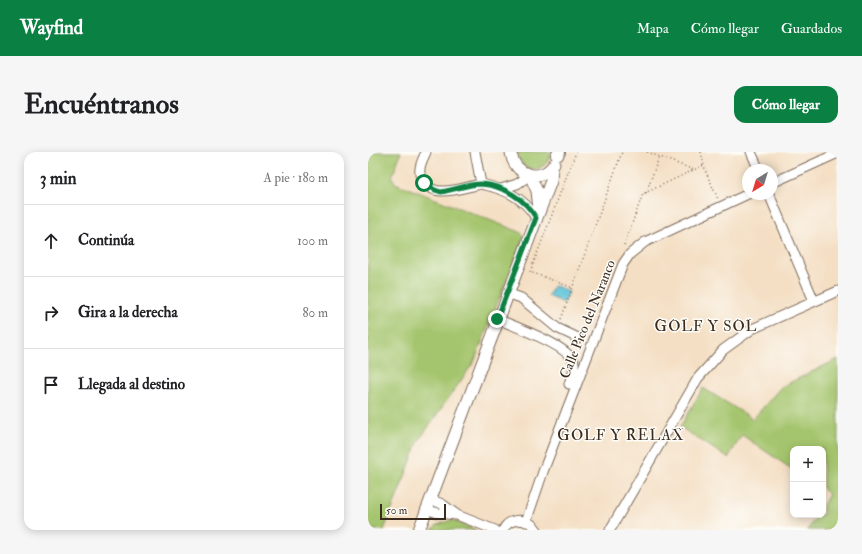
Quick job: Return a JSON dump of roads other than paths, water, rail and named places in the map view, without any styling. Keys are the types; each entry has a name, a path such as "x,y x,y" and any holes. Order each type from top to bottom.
{"main road":[{"path":"511,152 514,164 518,169 530,175 542,174 552,168"},
{"path":"419,530 550,181 552,168 558,153"},
{"path":"530,175 537,191 537,214"}],"street":[{"path":"426,152 420,168 420,173 424,183 428,186 441,192 481,184 501,189 523,200 537,214"},
{"path":"475,152 481,184"},
{"path":"751,152 756,164"},
{"path":"778,180 838,153"},
{"path":"501,189 517,184 530,175"},
{"name":"Calle Pico del Naranco","path":"526,522 544,469 622,264 630,254 645,242 742,197"},
{"path":"772,200 814,301"},
{"path":"610,530 698,378 723,350 752,329 838,291"},
{"path":"507,293 521,298 557,328 578,338"},
{"path":"497,319 568,353 572,358 574,369 569,384"},
{"path":"428,504 438,513 457,515 493,529"},
{"path":"503,530 514,520 532,524 537,530"}],"water":[{"path":"554,285 569,292 564,303 548,296"}],"district":[{"name":"GOLF Y SOL","path":"706,326"},
{"name":"GOLF Y RELAX","path":"621,435"}]}
